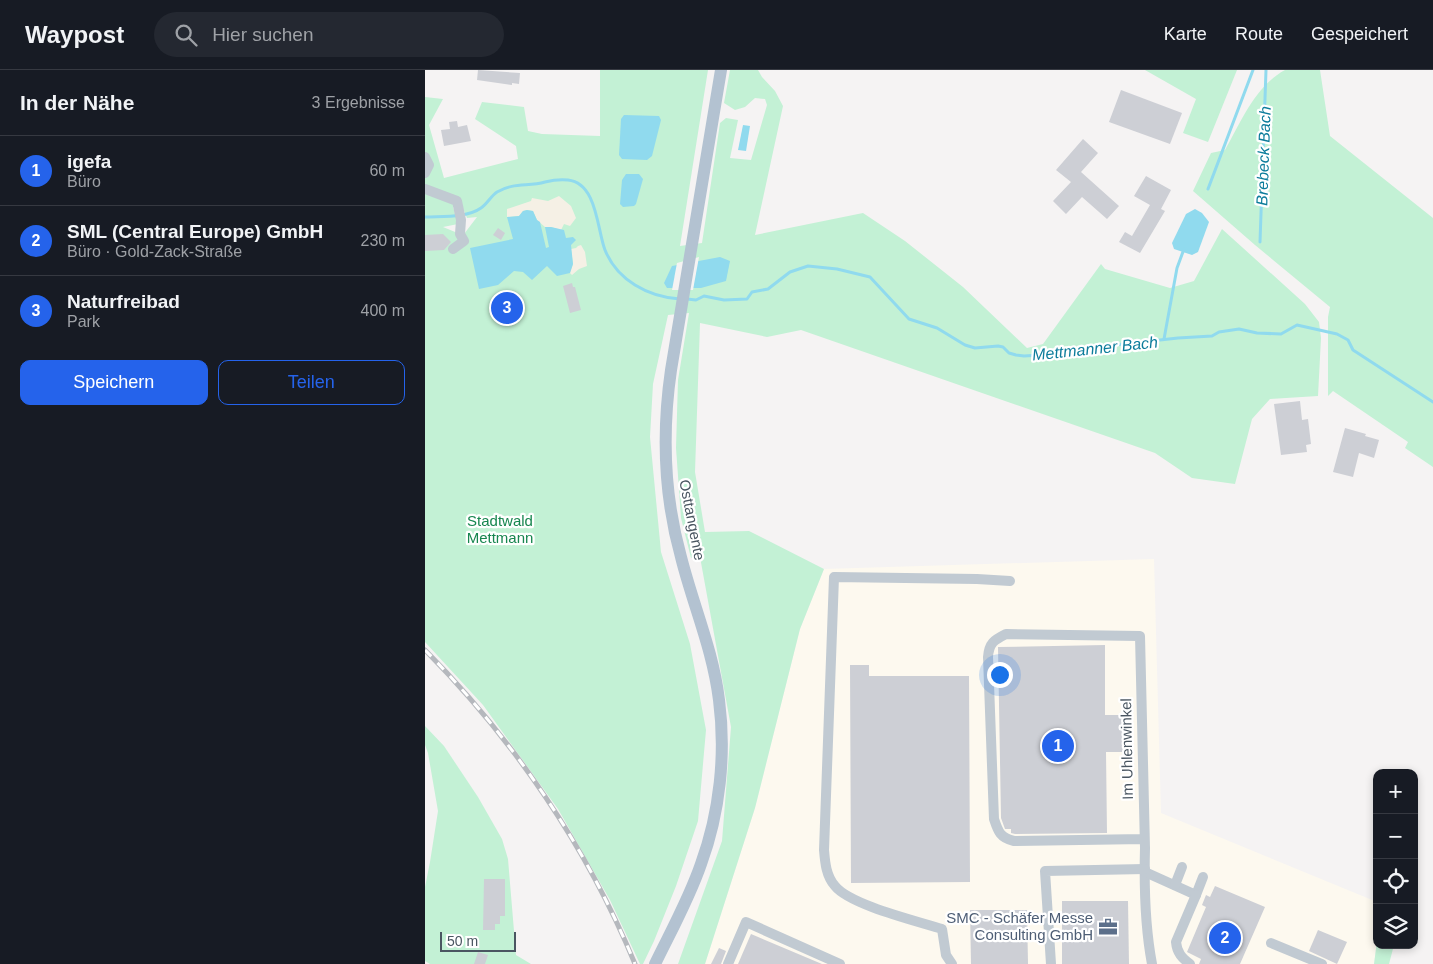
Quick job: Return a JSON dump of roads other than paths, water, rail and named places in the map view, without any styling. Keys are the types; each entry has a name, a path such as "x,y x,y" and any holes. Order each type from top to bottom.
{"main road":[{"name":"Osttangente","path":"655,964 691,891 707,846 718,795 721,754 720,714 715,674 681,557 668,491 666,410 675,343 721,70"}],"street":[{"path":"425,157 429,165 425,173"},
{"path":"425,189 455,199 458,203 461,220 460,234 464,241 453,249"},
{"path":"952,964 946,955 942,929 853,899 834,886 826,869 824,850 833,577 977,579 1010,582"},
{"name":"Im Uhlenwinkel","path":"1145,838 1014,841 1007,840 998,833 994,819 988,657 989,646 994,639 1006,634 1140,636 1145,838 1145,868 1148,942 1152,964"},
{"path":"1175,885 1182,867"},
{"path":"1051,964 1045,871 1145,868 1196,895"},
{"path":"1190,964 1181,957 1176,942 1203,877"},
{"path":"728,964 746,922 840,964"},
{"path":"1271,943 1322,964"}],"water":[{"path":"624,115 659,116 661,120 652,156 647,160 622,159 619,155 621,119"},
{"path":"743,125 750,126 746,151 738,150"},
{"path":"626,174 639,174 643,179 636,204 623,207 620,204 622,180"},
{"path":"1195,209 1202,213 1209,222 1198,252 1192,255 1174,249 1172,243 1186,214"},
{"path":"523,211 533,211 540,222 546,248 549,247 545,227 564,230 566,238 573,237 576,240 571,245 573,264 570,273 557,276 547,266 532,280 523,272 514,271 498,285 479,289 470,248 513,239 507,217 519,216"},
{"path":"720,257 730,261 726,281 701,288 667,288 664,283 672,266"}],"waterway":[{"path":"1208,189 1253,70"},
{"name":"Brebeck Bach","path":"1260,242 1266,70"},
{"name":"Mettmanner Bach","path":"425,217 454,216 475,211 497,192 509,187 559,180 578,183 585,189 590,198 605,250 617,270 645,291 668,298 680,299"},
{"path":"1164,339 1177,268 1184,249"},
{"name":"Mettmanner Bach","path":"687,299 696,300 704,296 724,300 747,299 752,292 768,289 790,272 808,266 837,269 870,277 909,319 937,328 965,345 975,348 998,346 1003,347 1009,353 1024,356 1057,354 1178,338 1212,336 1219,332 1239,329 1257,333 1281,334 1297,325 1337,334 1348,340 1353,350 1433,402"}],"railway":[{"path":"425,650 489,721 545,797 571,837 594,878 635,964"}],"place":[{"name":"Naturfreibad","path":"507,308"},
{"name":"igefa","path":"1058,746"},
{"name":"SMC - Schäfer Messe Consulting GmbH","path":"1108,927"},
{"name":"SML (Central Europe) GmbH","path":"1225,938"}],"park label":[{"name":"Stadtwald Mettmann","path":"500,530"}]}
